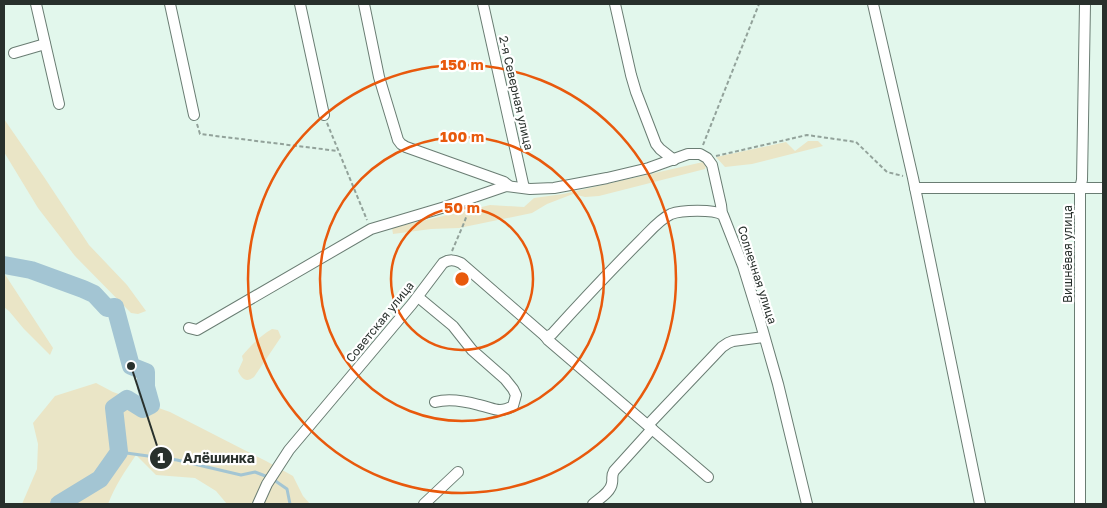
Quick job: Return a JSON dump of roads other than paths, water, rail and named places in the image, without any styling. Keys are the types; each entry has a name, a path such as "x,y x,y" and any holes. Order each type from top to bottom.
{"street":[{"path":"36,4 59,104"},
{"path":"170,4 194,115"},
{"path":"300,4 324,115"},
{"path":"364,4 379,77 398,140 401,144 504,182 509,186"},
{"name":"2-я Северная улица","path":"483,4 524,188"},
{"path":"615,4 636,92 656,144 674,160"},
{"path":"873,4 914,183 980,504"},
{"name":"Вишнёвая улица","path":"1080,504 1080,188 1082,180 1085,4"},
{"path":"14,52 46,44"},
{"name":"Солнечная улица","path":"674,160 688,154 704,156 712,165 722,214 743,266 782,400 807,504"},
{"path":"189,328 197,330 371,229 509,186 554,188 607,178 674,160"},
{"path":"914,183 1103,188"},
{"path":"708,477 548,340 547,336 552,334 614,266 670,214 703,211 719,212 722,214"},
{"name":"Советская улица","path":"258,504 267,484 289,450 418,297 442,263 448,260 455,260 461,263 547,336"},
{"path":"418,297 453,326 472,350 505,380 516,395 513,406 500,411 481,405 449,400 435,402"},
{"path":"593,504 610,489 612,474 650,427 722,347 728,343 764,337"},
{"path":"424,504 458,472"}],"waterway":[{"path":"4,265 31,270 83,289 94,294 107,308 115,307 131,366 146,372 146,387 151,405 143,409 127,399 114,408 119,452 100,479 59,504"},
{"path":"119,452 177,460 241,475 255,472 268,477"},
{"path":"274,480 287,489 290,504"}],"place":[{"name":"Алёшинка","path":"131,366"}]}
